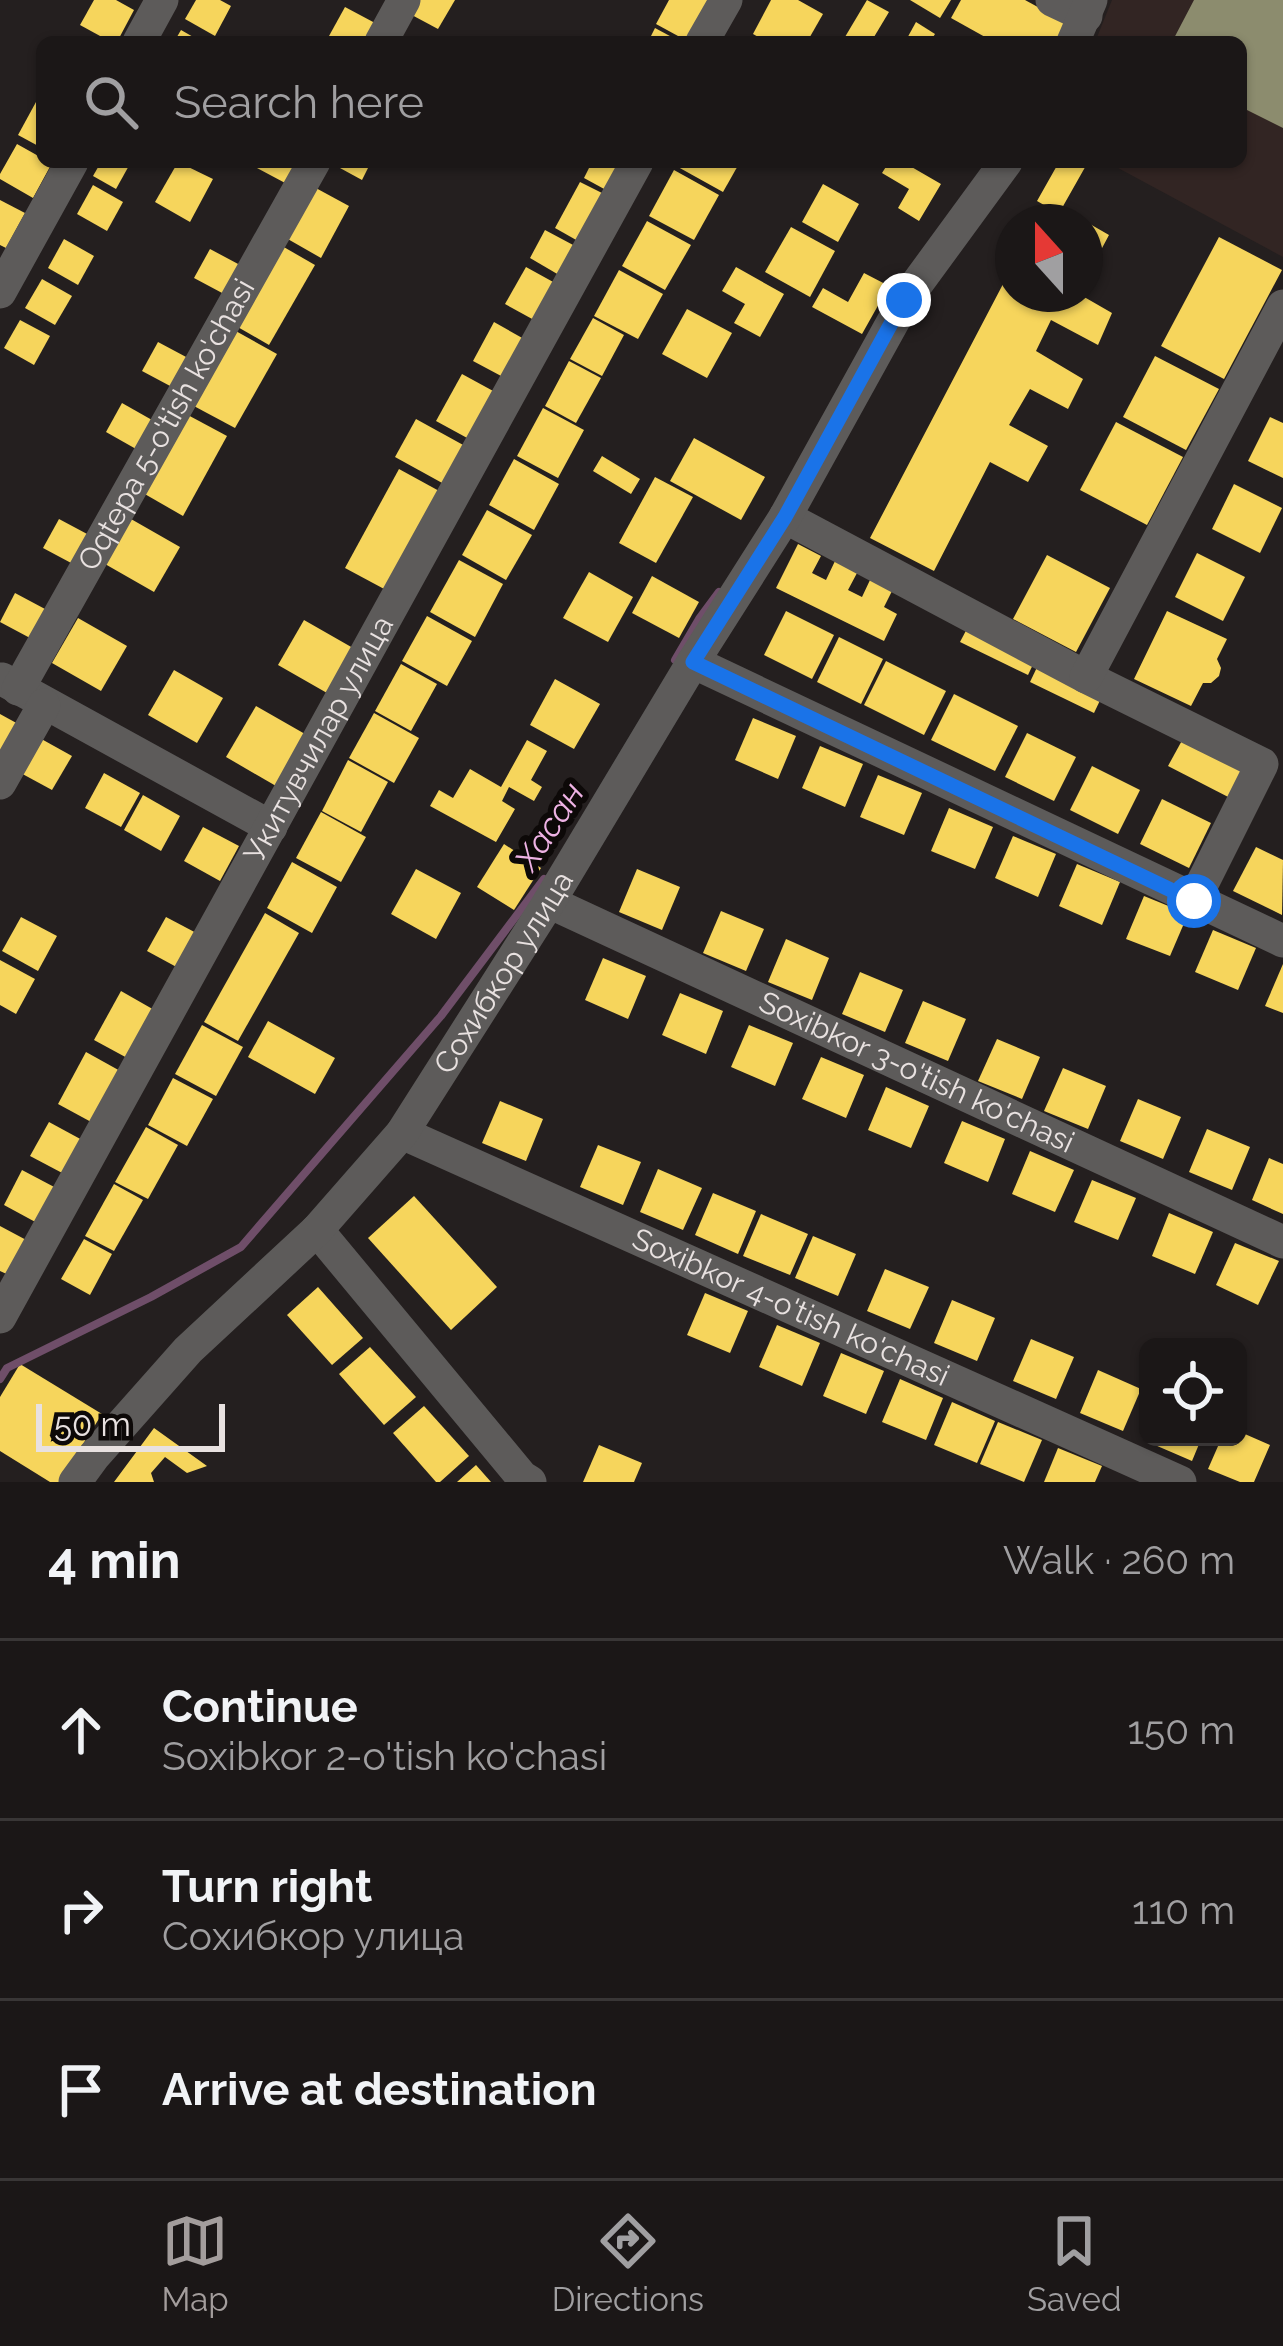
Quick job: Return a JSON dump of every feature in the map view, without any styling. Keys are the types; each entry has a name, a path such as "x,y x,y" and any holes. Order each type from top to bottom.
{"street":[{"path":"142,36 162,0"},
{"path":"384,36 404,0"},
{"path":"706,36 726,0"},
{"path":"1052,0 1084,19"},
{"path":"0,292 69,168"},
{"name":"Oqtepa 5-o'tish ko'chasi","path":"0,783 21,691 311,168"},
{"name":"Укитувчилар улица","path":"0,1317 634,168"},
{"name":"Сохибкор улица","path":"75,1482 188,1350 317,1230 402,1132 785,517 904,300 1002,168"},
{"path":"1086,676 1283,306"},
{"path":"785,517 1262,764 1194,901"},
{"path":"693,662 1283,941"},
{"path":"21,691 271,827"},
{"name":"Soxibkor 3-o'tish ko'chasi","path":"549,902 1283,1242"},
{"name":"Soxibkor 4-o'tish ko'chasi","path":"402,1132 1180,1482"},
{"path":"317,1230 530,1482"}],"shaded area":[{"path":"1112,0 1283,0 1283,257 1118,168 1247,168 1247,36 1097,36"}],"building: Homes":[{"path":"94,0 116,0 134,10 120,36 100,36 80,25"},
{"path":"196,0 220,0 231,6 215,36 185,19"},
{"path":"418,0 455,0 438,29 410,14"},
{"path":"669,0 712,0 692,36 678,36 656,24"},
{"path":"771,0 798,0 823,14 810,36 753,34"},
{"path":"867,0 889,12 875,36 846,36"},
{"path":"910,0 951,0 940,18"},
{"path":"961,0 1025,0 1067,23 1060,36 983,36 951,18"},
{"path":"345,7 375,23 368,36 329,36"},
{"path":"916,22 935,34 934,36 908,36"},
{"path":"36,102 36,145 18,135"},
{"path":"17,144 36,155 36,168 49,168 33,198 0,179"},
{"path":"98,168 128,168 116,189 93,176"},
{"path":"175,168 190,168 213,179 190,222 155,202"},
{"path":"257,168 296,168 287,184"},
{"path":"340,168 368,168 362,180"},
{"path":"589,168 618,168 606,190 584,178"},
{"path":"680,168 737,168 723,192"},
{"path":"885,168 913,168 941,184 919,221 898,208 909,189 882,173"},
{"path":"1056,168 1085,168 1064,204 1037,201"},
{"path":"674,170 719,195 694,240 649,216"},
{"path":"580,182 604,194 578,241 555,228"},
{"path":"823,184 859,204 838,242 802,222"},
{"path":"93,185 123,202 107,231 77,214"},
{"path":"314,187 349,206 321,258 286,238"},
{"path":"0,200 25,213 6,248 0,245"},
{"path":"647,221 691,245 665,290 622,266"},
{"path":"791,227 835,251 810,297 765,272"},
{"path":"545,230 575,246 559,275 530,258"},
{"path":"1219,237 1282,270 1224,379 1161,346"},
{"path":"64,239 94,256 78,285 48,268"},
{"path":"282,246 315,265 269,345 236,326"},
{"path":"210,249 240,265 224,294 194,278"},
{"path":"526,267 555,283 534,320 505,304"},
{"path":"736,267 784,294 760,337 734,323 745,304 722,291"},
{"path":"619,270 663,294 638,339 594,316"},
{"path":"864,273 889,286 862,334 812,307 823,288 848,302"},
{"path":"42,279 72,296 55,325 25,308"},
{"path":"995,299 995,312 1103,312 1103,308 1112,313 1098,345 1051,320 1036,351 1083,379 1068,409 1030,389 1009,425 1048,446 1028,482 990,462 934,571 870,538"},
{"path":"687,309 732,333 707,378 662,354"},
{"path":"593,318 624,335 602,376 570,359"},
{"path":"20,320 50,336 34,365 4,348"},
{"path":"494,322 524,339 503,377 473,361"},
{"path":"234,330 277,354 235,428 192,405"},
{"path":"158,342 188,358 172,387 142,371"},
{"path":"1155,356 1219,389 1186,450 1123,417"},
{"path":"569,361 601,378 576,423 545,406"},
{"path":"462,374 495,392 469,439 436,421"},
{"path":"122,403 152,420 136,449 106,432"},
{"path":"543,408 584,430 558,478 517,456"},
{"path":"186,414 227,436 183,516 143,493"},
{"path":"1270,417 1283,423 1283,478 1248,461"},
{"path":"416,419 465,446 444,484 395,457"},
{"path":"1116,422 1183,457 1147,525 1080,490"},
{"path":"694,438 765,477 741,520 670,481"},
{"path":"602,456 640,479 631,494 593,471"},
{"path":"514,459 559,484 534,530 489,505"},
{"path":"399,469 441,492 386,590 345,568"},
{"path":"655,477 693,497 656,563 619,543"},
{"path":"1234,484 1282,508 1260,553 1212,529"},
{"path":"487,510 532,535 506,580 462,555"},
{"path":"59,519 89,535 73,564 43,548"},
{"path":"131,519 180,547 154,592 105,564"},
{"path":"798,544 821,556 812,573 826,580 835,561 857,573 848,590 862,597 870,580 892,591 884,607 897,614 884,641 776,588"},
{"path":"1197,553 1245,577 1223,621 1175,597"},
{"path":"1047,555 1110,588 1076,652 1013,619"},
{"path":"459,560 503,584 475,637 430,612"},
{"path":"589,572 633,597 608,642 563,618"},
{"path":"652,576 699,602 679,638 632,613"},
{"path":"15,593 45,609 30,638 0,622"},
{"path":"786,611 834,635 812,679 764,655"},
{"path":"1167,611 1227,639 1217,659 1219,676 1203,683 1191,706 1134,679"},
{"path":"427,616 472,641 447,686 402,661"},
{"path":"78,618 127,646 101,691 52,663"},
{"path":"304,620 353,648 327,693 278,665"},
{"path":"970,623 1037,656 1028,675 960,642"},
{"path":"839,637 883,659 861,704 817,682"},
{"path":"886,661 946,691 924,735 864,705"},
{"path":"1040,661 1104,692 1094,713 1030,682"},
{"path":"401,664 437,684 411,731 375,711"},
{"path":"174,670 223,698 197,743 148,715"},
{"path":"555,679 600,704 574,749 530,725"},
{"path":"954,694 1018,726 995,771 931,740"},
{"path":"256,706 305,734 276,786 226,757"},
{"path":"374,713 419,738 394,783 349,758"},
{"path":"0,714 20,725 0,761"},
{"path":"753,718 796,736 778,779 735,760"},
{"path":"1027,733 1076,757 1054,801 1005,777"},
{"path":"1185,735 1250,769 1234,800 1168,766"},
{"path":"36,736 72,756 52,790 17,771"},
{"path":"527,740 547,751 531,780 542,787 534,801 509,787 502,801 515,809 496,842 430,806 439,790 453,798 470,769 501,787"},
{"path":"820,746 863,764 845,807 802,788"},
{"path":"348,760 388,782 361,832 322,811"},
{"path":"1092,766 1140,790 1118,834 1070,810"},
{"path":"104,773 140,793 121,827 85,808"},
{"path":"878,775 922,793 904,835 860,817"},
{"path":"143,795 180,816 161,851 124,830"},
{"path":"1162,799 1211,823 1189,868 1140,844"},
{"path":"949,808 993,827 975,869 931,851"},
{"path":"321,812 366,837 341,882 296,858"},
{"path":"203,827 239,846 220,881 184,861"},
{"path":"1013,836 1056,854 1038,897 995,878"},
{"path":"504,844 541,868 514,910 477,887"},
{"path":"1256,847 1283,860 1282,915 1233,891"},
{"path":"292,862 337,887 312,933 267,908"},
{"path":"1077,864 1120,882 1102,925 1059,906"},
{"path":"416,869 461,893 436,939 391,914"},
{"path":"637,869 680,887 662,930 619,912"},
{"path":"1144,896 1188,914 1170,956 1126,939"},
{"path":"721,911 764,929 746,971 703,953"},
{"path":"265,913 299,933 238,1041 204,1022"},
{"path":"21,917 57,936 38,971 2,951"},
{"path":"166,917 202,936 182,970 147,951"},
{"path":"1213,930 1256,948 1238,990 1195,972"},
{"path":"786,939 829,958 812,1000 768,982"},
{"path":"603,958 646,976 628,1019 585,1000"},
{"path":"0,960 35,979 16,1014 0,1005"},
{"path":"1283,964 1283,1013 1265,1006"},
{"path":"860,972 903,990 885,1032 842,1014"},
{"path":"121,991 156,1011 129,1059 94,1040"},
{"path":"680,993 723,1011 706,1054 662,1035"},
{"path":"923,1001 966,1019 948,1061 905,1043"},
{"path":"268,1021 335,1058 315,1094 248,1057"},
{"path":"202,1025 243,1047 216,1096 175,1074"},
{"path":"749,1025 793,1043 775,1086 731,1067"},
{"path":"997,1039 1040,1057 1022,1099 978,1081"},
{"path":"86,1052 122,1072 93,1123 58,1104"},
{"path":"821,1057 864,1075 846,1118 802,1099"},
{"path":"1063,1068 1106,1086 1088,1129 1044,1111"},
{"path":"173,1078 213,1099 187,1146 148,1125"},
{"path":"886,1087 929,1106 911,1148 868,1130"},
{"path":"1138,1099 1181,1117 1163,1159 1120,1141"},
{"path":"500,1101 543,1119 526,1161 482,1143"},
{"path":"962,1121 1005,1139 988,1182 944,1163"},
{"path":"49,1122 84,1141 66,1175 30,1156"},
{"path":"146,1127 178,1145 148,1199 115,1182"},
{"path":"1207,1129 1250,1147 1232,1190 1189,1172"},
{"path":"598,1145 641,1162 623,1205 580,1187"},
{"path":"1030,1151 1074,1170 1055,1212 1012,1194"},
{"path":"1269,1158 1283,1164 1283,1214 1252,1200"},
{"path":"658,1169 702,1188 683,1230 640,1212"},
{"path":"22,1170 58,1189 39,1224 4,1205"},
{"path":"1092,1180 1136,1198 1118,1240 1074,1222"},
{"path":"114,1184 143,1200 114,1251 85,1236"},
{"path":"713,1193 756,1211 738,1254 695,1235"},
{"path":"414,1196 497,1287 451,1330 368,1238"},
{"path":"1169,1213 1213,1232 1195,1274 1152,1256"},
{"path":"761,1214 808,1234 790,1275 743,1256"},
{"path":"0,1226 30,1242 11,1276 0,1271"},
{"path":"813,1236 856,1254 838,1296 795,1278"},
{"path":"84,1239 112,1254 90,1295 61,1279"},
{"path":"1235,1243 1279,1261 1258,1305 1216,1285"},
{"path":"885,1269 929,1287 910,1329 867,1311"},
{"path":"318,1287 363,1338 332,1365 287,1315"},
{"path":"705,1293 748,1311 730,1353 687,1335"},
{"path":"952,1300 995,1318 977,1361 934,1343"},
{"path":"777,1325 820,1343 802,1386 759,1367"},
{"path":"1031,1339 1074,1357 1056,1399 1013,1381"},
{"path":"370,1347 416,1397 384,1425 339,1374"},
{"path":"841,1353 884,1371 866,1414 823,1396"},
{"path":"20,1364 102,1414 59,1482 50,1482 0,1451 0,1397"},
{"path":"1098,1370 1139,1388 1123,1431 1080,1413"},
{"path":"900,1379 943,1398 926,1440 882,1422"},
{"path":"952,1402 995,1421 977,1463 934,1445"},
{"path":"424,1406 469,1456 440,1482 393,1433"},
{"path":"998,1422 1042,1440 1024,1482 980,1464"},
{"path":"154,1428 207,1466 187,1473 165,1457 151,1473 154,1482 114,1482"},
{"path":"1247,1435 1270,1445 1254,1482 1240,1482 1208,1469 1218,1446 1247,1446"},
{"path":"599,1445 642,1463 634,1482 583,1482"},
{"path":"1157,1446 1198,1446 1192,1461"},
{"path":"1058,1448 1102,1466 1095,1482 1044,1482"},
{"path":"476,1465 491,1482 457,1482"}],"building: Industry":[{"path":"1194,0 1283,0 1283,128 1247,110 1247,36 1175,36"}],"waterway":[{"name":"Хасан","path":"675,660 719,592"},
{"name":"Хасан","path":"0,1379 7,1368 241,1247 441,1016 544,879"}],"route":[{"path":"904,300 785,517 693,662 1194,901"}]}
